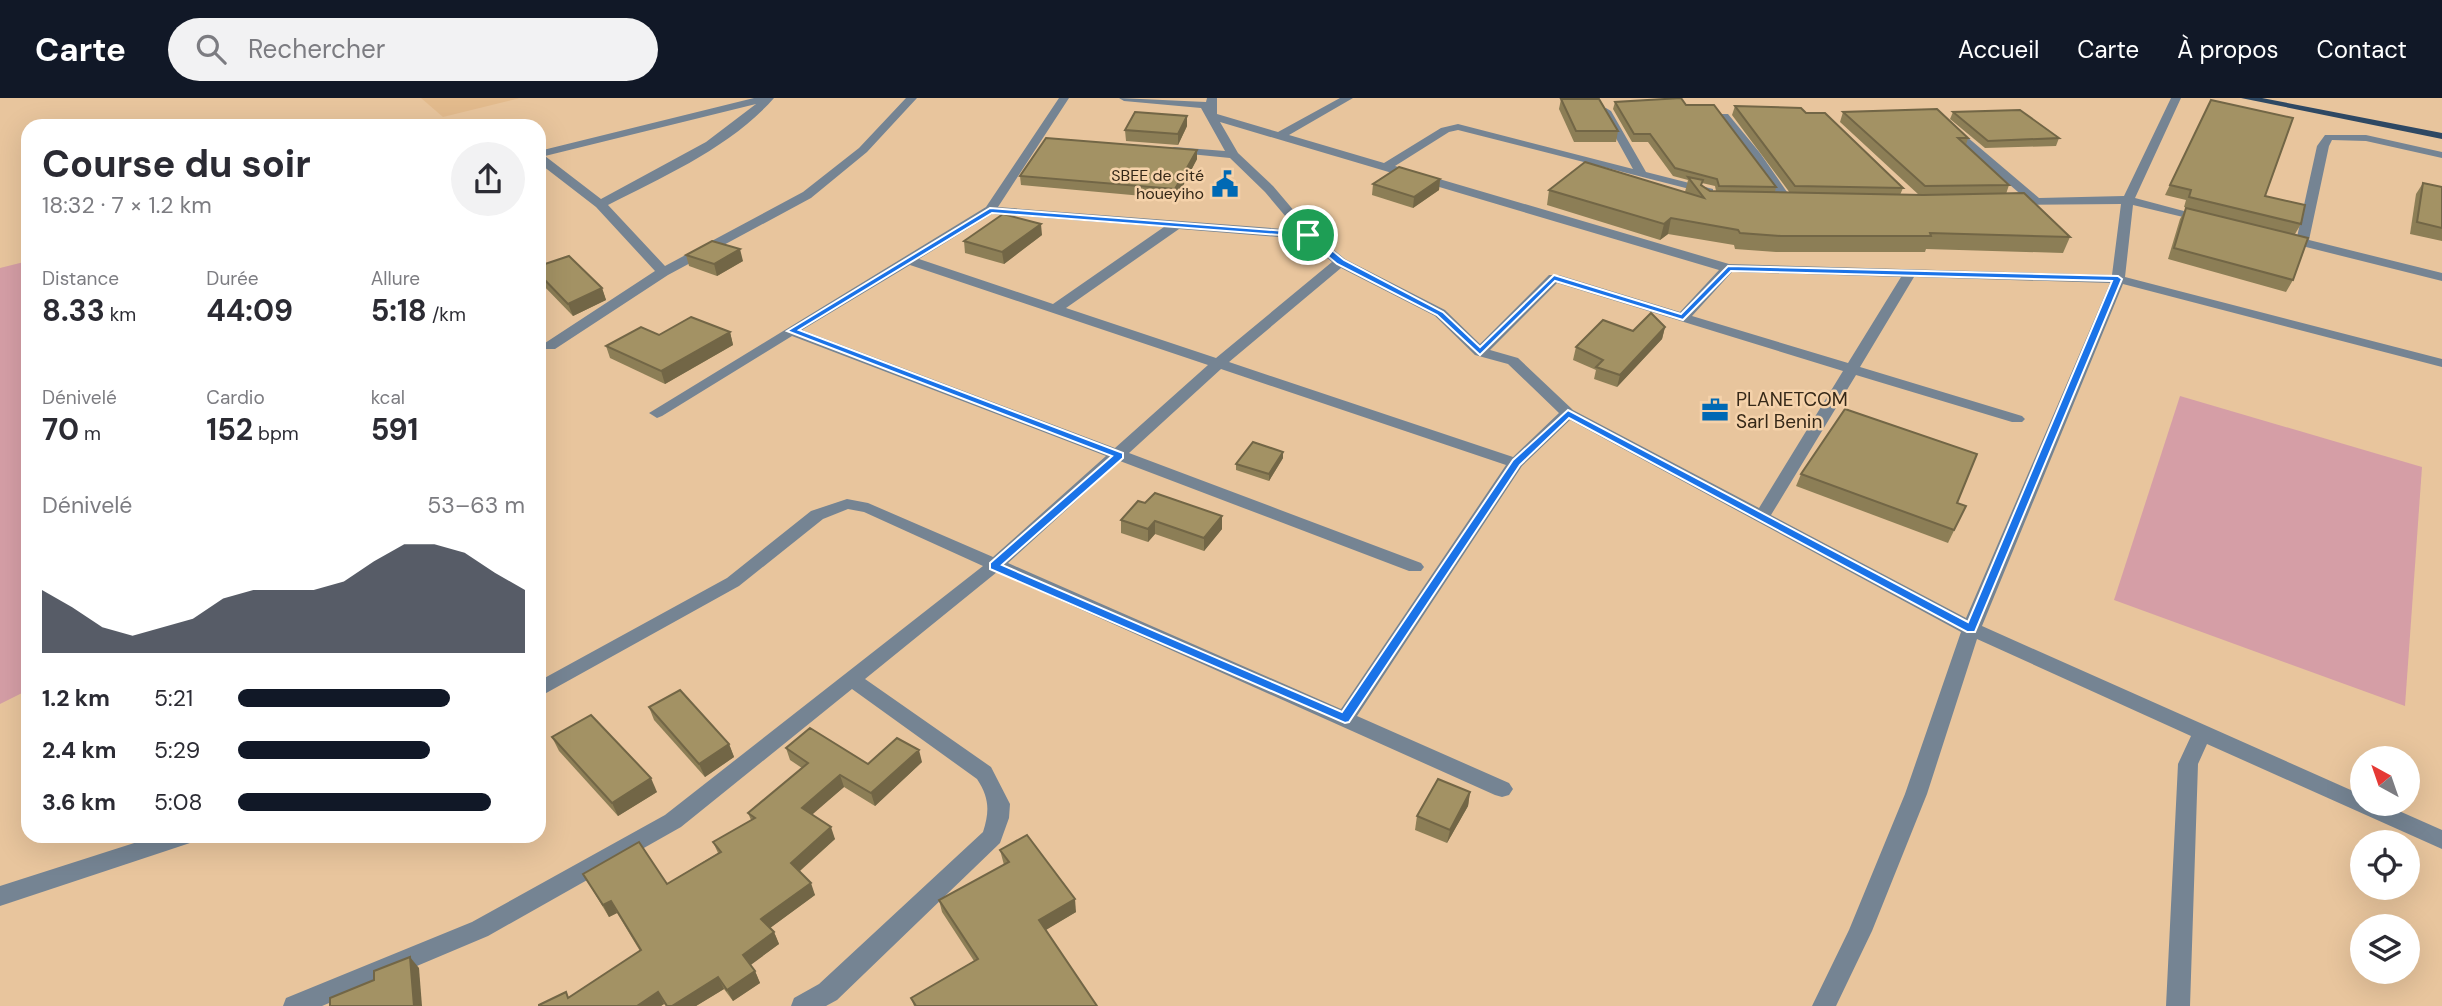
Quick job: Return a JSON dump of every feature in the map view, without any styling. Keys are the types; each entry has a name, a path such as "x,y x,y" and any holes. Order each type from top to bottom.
{"main road":[{"path":"2246,98 2442,136"},
{"path":"2289,98 2442,127"}],"street":[{"path":"546,154 768,98"},
{"path":"600,204 687,159 743,122 768,98"},
{"path":"550,346 663,272 807,195 863,150 912,98"},
{"path":"657,413 990,210 1064,98"},
{"path":"1124,98 1205,105 1233,155 1269,189 1308,235 1340,262 1440,313 1480,352 1513,361 1568,413 1971,629 2442,839"},
{"path":"1211,116 1212,98"},
{"path":"1280,136 1348,98"},
{"path":"1824,1006 1860,931 1916,793 1971,629 2118,279 2128,200 2176,98"},
{"path":"1603,105 1642,175"},
{"path":"1211,116 1728,268 2118,279 2442,363"},
{"path":"1724,116 1794,202 1774,201"},
{"path":"1940,119 2037,202"},
{"path":"1386,167 1446,130 1458,127 1710,192 1706,200 1720,201"},
{"path":"2302,242 2323,146 2329,137 2366,138 2442,155"},
{"path":"1037,140 1050,141"},
{"path":"1155,149 1233,155"},
{"path":"546,162 600,204 663,272"},
{"path":"1997,202 2128,200 2222,223"},
{"path":"990,210 1308,235"},
{"path":"1055,309 1177,224"},
{"path":"2275,235 2442,277"},
{"path":"909,260 1516,463"},
{"path":"295,1006 480,929 673,821 994,566 1218,364 1340,262"},
{"path":"1683,317 1728,268"},
{"path":"1761,518 1910,273"},
{"path":"1480,352 1554,278 2017,419"},
{"path":"792,331 1415,567"},
{"path":"1345,719 1516,463 1568,413"},
{"path":"546,686 733,582 817,515 846,504 868,508 1502,789"},
{"path":"803,1006 832,999 992,837 1001,813 996,790 984,774 852,679"},
{"path":"2178,1006 2188,764 2203,731"},
{"path":"0,897 164,843"}],"shaded area":[{"path":"421,98 520,98 443,117"},
{"path":"21,263 21,694 0,704 0,268"},
{"path":"2180,396 2422,467 2405,706 2114,600"}],"building":[{"path":"1681,98 1686,105 1714,105 1776,187 1719,186 1717,179 1675,168 1650,134 1634,134 1615,102"},
{"path":"1561,99 1599,99 1618,131 1576,131"},
{"path":"2211,100 2293,118 2265,196 2305,205 2301,224 2189,197 2191,190 2170,185"},
{"path":"1735,106 1801,108 1806,113 1825,113 1903,188 1795,186"},
{"path":"1937,109 1968,138 1958,138 2009,185 1925,186 1843,112"},
{"path":"2020,110 2059,138 1988,141 1953,112"},
{"path":"1135,112 1187,116 1178,134 1125,130"},
{"path":"1046,138 1197,150 1175,189 1020,176"},
{"path":"1585,162 1704,198 1688,177 1703,180 1701,185 1710,191 1923,195 2024,193 2070,237 1930,233 1931,236 1781,236 1740,233 1738,230 1671,218 1664,224 1549,190"},
{"path":"1399,167 1440,179 1414,197 1373,184"},
{"path":"2423,183 2442,187 2442,228 2417,222"},
{"path":"2186,208 2308,238 2293,280 2174,248"},
{"path":"1003,214 1041,224 1002,252 964,241"},
{"path":"712,241 740,249 714,264 686,255"},
{"path":"569,256 602,288 568,304 546,281 546,264"},
{"path":"1651,313 1665,327 1620,375 1596,367 1603,360 1576,347 1603,320 1633,331"},
{"path":"691,317 730,332 661,371 606,346 641,327 659,335"},
{"path":"1845,409 1977,454 1957,503 1966,506 1954,530 1801,474"},
{"path":"1253,442 1283,452 1269,474 1236,464"},
{"path":"1155,493 1222,516 1204,538 1155,521 1148,529 1121,520 1138,501 1145,503"},
{"path":"680,690 729,744 699,764 649,707"},
{"path":"591,715 651,778 612,803 552,737"},
{"path":"810,728 868,764 897,738 919,750 871,793 840,775 802,808 831,827 791,863 811,883 761,919 774,932 743,955 755,971 727,990 718,977 672,1006 667,1006 658,992 637,1006 539,1006 566,992 568,998 641,950 611,901 603,905 583,874 639,842 667,884 721,852 713,842 755,818 748,813 808,763 786,748"},
{"path":"1438,779 1470,792 1450,830 1417,816"},
{"path":"1027,835 1075,899 1039,920 1097,1006 916,1006 911,998 978,959 939,900 1009,862 1000,850"},
{"path":"410,957 414,1006 330,1006 330,998 374,980 374,971"}],"place":[{"name":"SBEE de cité houeyiho","path":"1225,184"},
{"name":"PLANETCOM Sarl Benin","path":"1715,410"}],"route":[{"path":"990,210 1308,235 1340,262 1440,313 1480,352 1554,278 1683,317 1728,268 2118,279 1971,629 1568,413 1516,463 1345,719 994,566 1119,455 792,331 990,210"}]}
